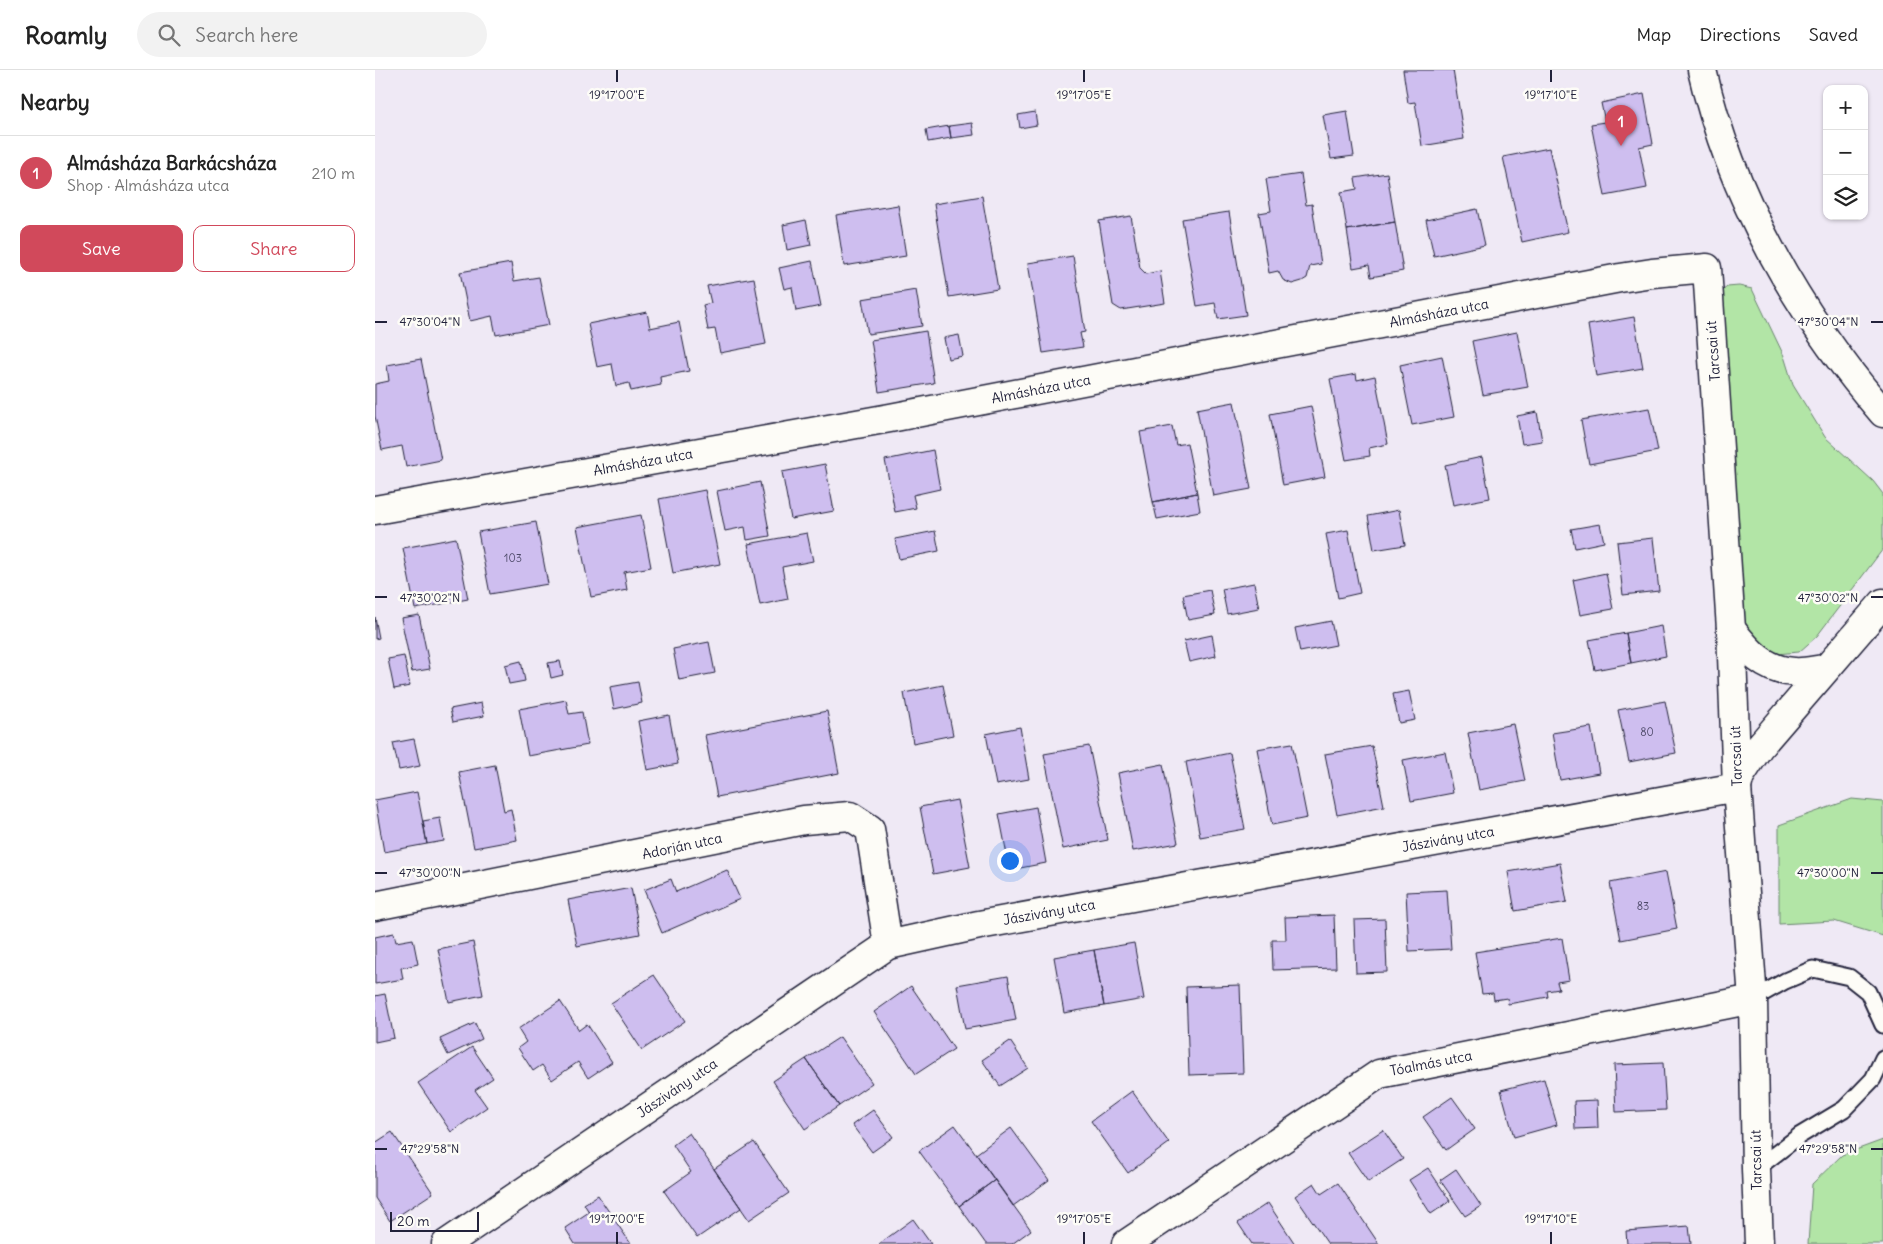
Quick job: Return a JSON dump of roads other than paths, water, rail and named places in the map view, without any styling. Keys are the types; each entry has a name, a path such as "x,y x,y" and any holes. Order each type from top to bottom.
{"street":[{"path":"1702,70 1719,132 1735,172 1775,258 1818,330 1852,377 1883,413"},
{"name":"Almásháza utca","path":"375,510 889,418 1620,278 1707,268"},
{"name":"Tarcsai út","path":"1707,268 1731,629 1737,787 1753,999 1755,1169 1759,1244"},
{"path":"1737,787 1740,776 1759,746 1883,603"},
{"path":"1731,629 1760,662 1777,669 1795,673 1825,669"},
{"name":"Jászivány utca","path":"446,1244 888,945 979,925 1737,787"},
{"name":"Adorján utca","path":"375,906 805,820 849,816 870,829 888,945"},
{"name":"Tóalmás utca","path":"1126,1244 1379,1074 1753,999"}],"lane":[{"path":"1753,999 1785,981 1813,969 1849,977 1868,992 1883,1025"},
{"path":"1755,1169 1799,1136 1844,1109 1873,1079 1883,1058"}],"place":[{"name":"Almásháza Barkácsháza","path":"1621,146"}]}
